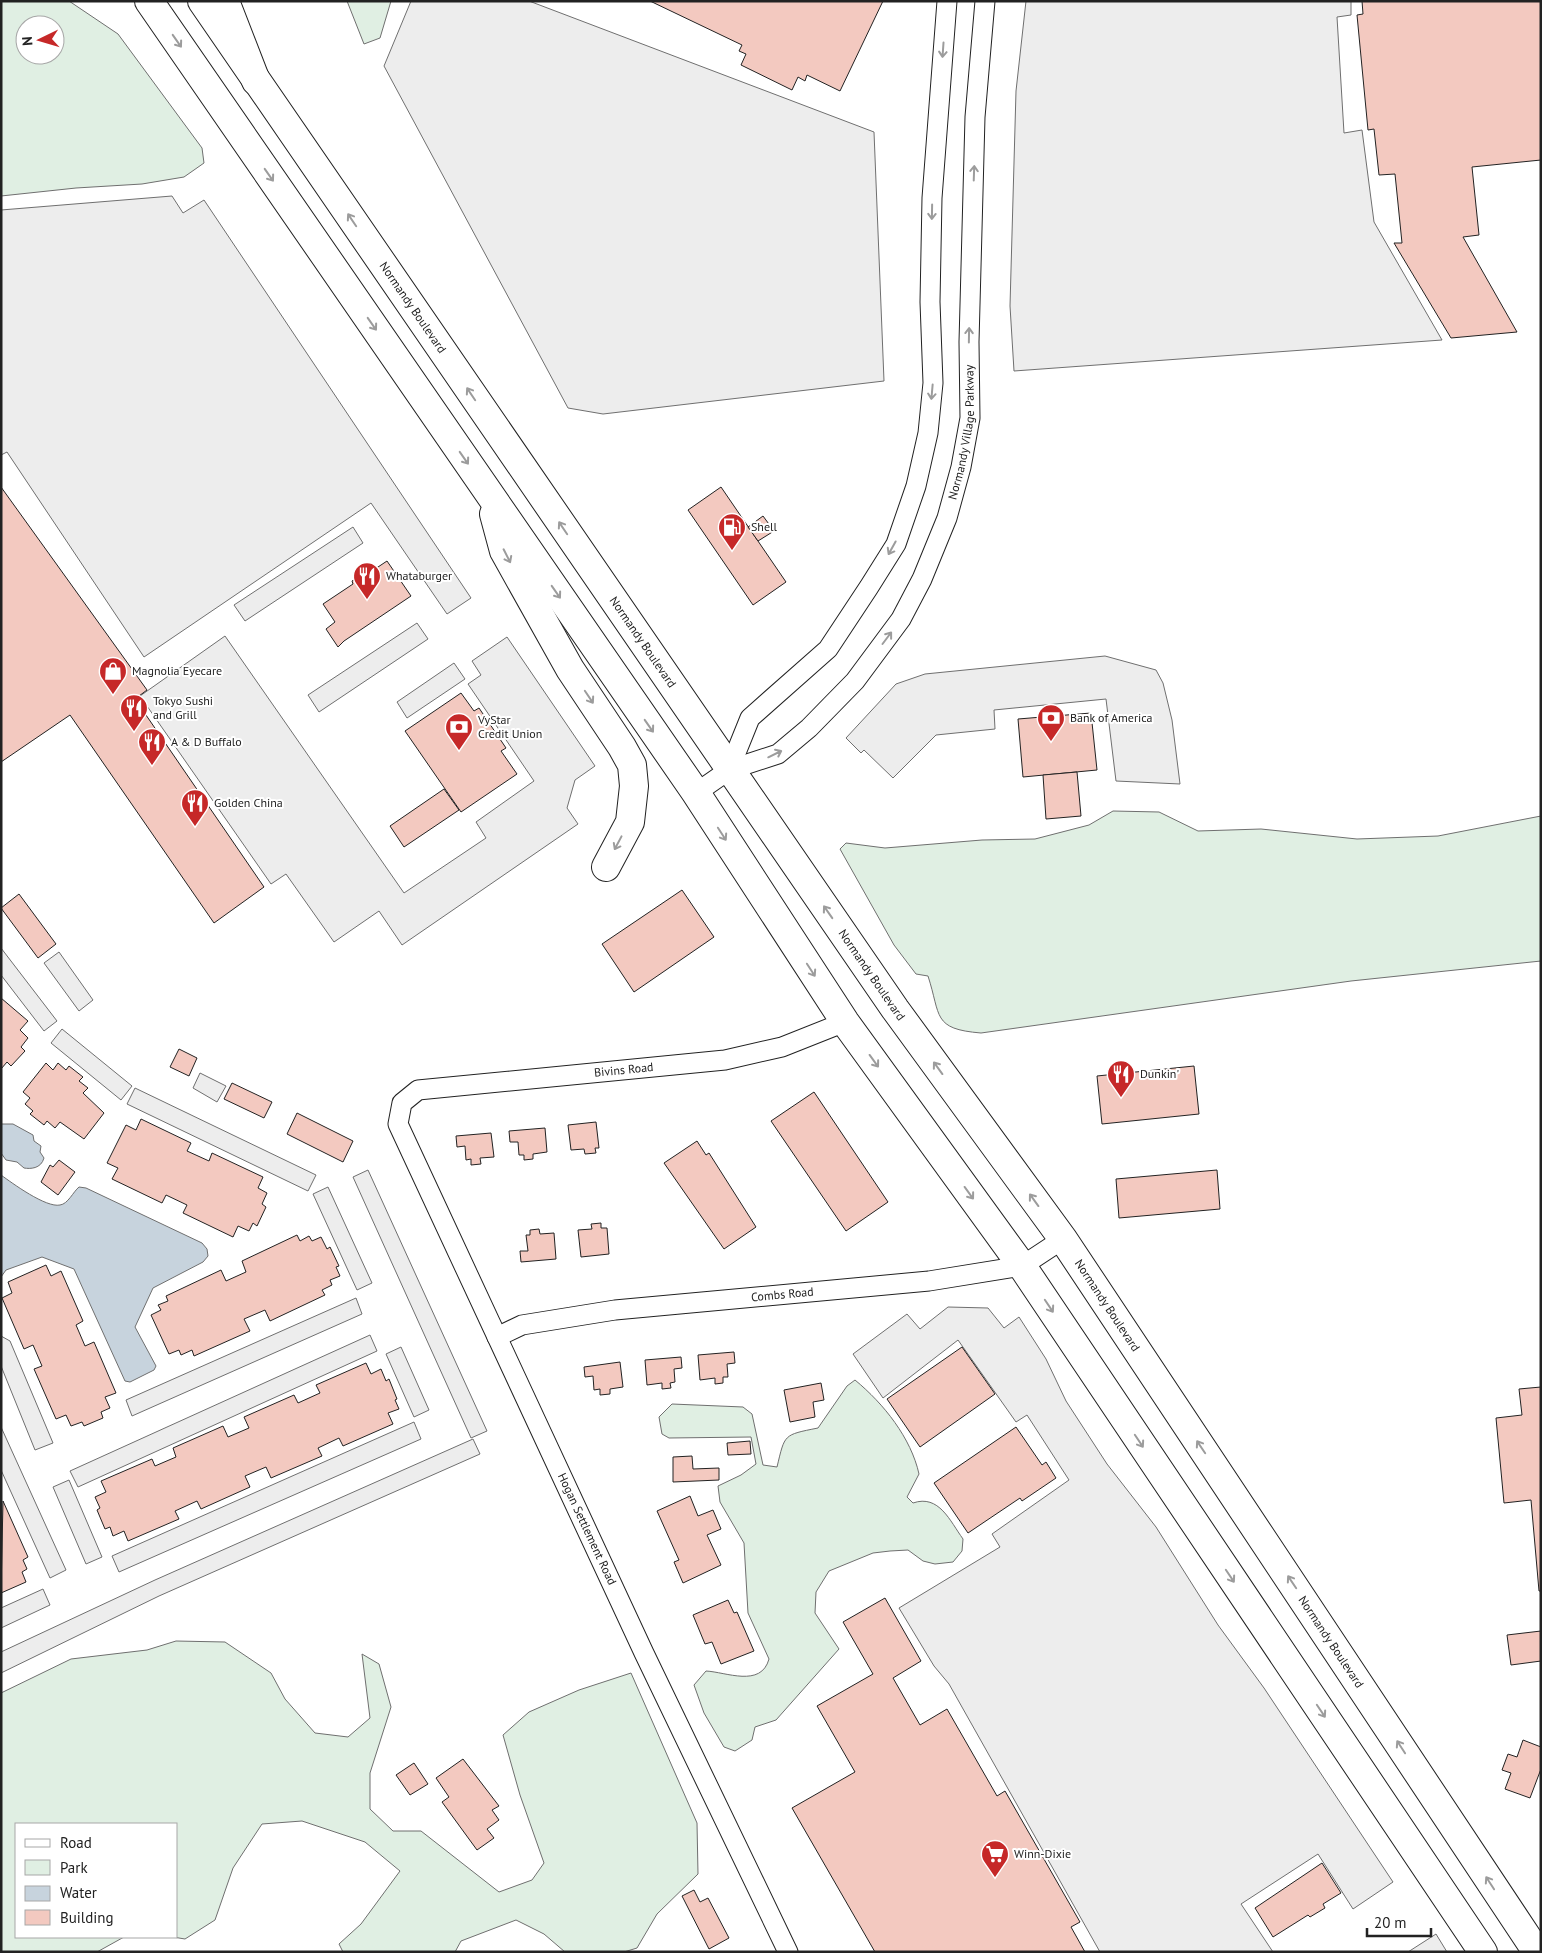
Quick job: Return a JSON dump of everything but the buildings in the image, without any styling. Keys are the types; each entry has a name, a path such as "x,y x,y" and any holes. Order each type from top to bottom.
{"main road":[{"path":"149,1 696,794 845,1022 1022,1266 1483,1952"},
{"name":"Normandy Boulevard","path":"202,1 895,1009 1063,1239 1537,1952"},
{"path":"225,1 256,81"},
{"path":"344,284 380,260"},
{"path":"488,493 504,551 570,669 632,765 634,786 630,822 606,867"}],"street":[{"path":"729,770 750,718 828,648 869,587 896,544 916,486 928,433 933,383 930,302 932,198 946,1"},
{"name":"Normandy Village Parkway","path":"696,794 729,770 778,754 809,728 855,681 901,619 922,579 947,518 961,467 970,418 969,342 975,117 985,1"},
{"name":"Bivins Road","path":"402,1103 418,1090 725,1060 782,1047 845,1022"},
{"name":"Hogan Settlement Road","path":"402,1103 398,1124 644,1653 788,1952"},
{"name":"Combs Road","path":"497,1337 522,1325 615,1310 929,1282 1022,1266 1063,1239"}],"green space":[{"path":"1,1 69,1 118,34 202,148 204,163 184,177 142,184 76,188 1,196"},
{"path":"347,1 391,1 380,38 364,44"},
{"path":"1113,811 1159,812 1198,831 1261,829 1357,839 1438,836 1541,816 1541,961 1351,981 981,1033 965,1031 946,1024 941,1018 928,976 916,974 894,945 840,849 846,843 885,848 982,840 1035,839 1089,825"},
{"path":"855,1380 886,1411 910,1448 919,1474 907,1497 913,1503 930,1502 943,1511 963,1539 962,1551 953,1562 935,1564 923,1561 908,1550 873,1553 829,1571 816,1592 815,1613 839,1649 776,1720 755,1727 752,1740 735,1751 724,1747 704,1713 694,1685 706,1671 751,1676 765,1668 769,1659 748,1613 744,1543 720,1502 718,1486 741,1475 756,1464 751,1437 669,1438 662,1434 659,1417 672,1404 743,1407 752,1414 763,1465 777,1467 784,1442 787,1438 798,1432 818,1428 847,1386"},
{"path":"176,1641 225,1642 271,1673 285,1699 315,1733 348,1737 370,1718 362,1654 379,1664 391,1707 370,1773 370,1809 393,1831 421,1831 499,1892 532,1880 544,1863 520,1795 503,1735 529,1712 579,1690 631,1673 697,1823 698,1874 657,1914 637,1948 624,1952 565,1952 544,1934 516,1920 461,1941 455,1952 343,1952 339,1944 361,1924 400,1871 365,1842 302,1821 262,1824 233,1868 215,1920 185,1939 178,1938 178,1823 15,1823 15,1938 122,1938 97,1952 1,1952 1,1693 71,1659 147,1650"}],"shaded area":[{"path":"411,1 529,1 874,132 884,381 603,414 568,408 384,66"},
{"path":"1026,1 1351,1 1351,15 1337,17 1344,133 1362,130 1374,222 1442,340 1014,371 1010,306 1016,91"},
{"path":"172,196 183,213 204,200 471,598 447,614 371,503 144,657 7,452 1,455 1,210"},
{"path":"353,527 363,543 245,621 234,605"},
{"path":"417,623 428,639 319,712 308,695"},
{"path":"225,636 404,893 486,838 476,822 534,781 468,684 481,675 472,661 507,637 595,766 575,780 567,808 578,824 402,945 379,911 334,942 286,874 271,884 140,696"},
{"path":"1105,656 1156,670 1163,683 1172,720 1180,784 1116,781 1106,699 994,710 995,729 936,735 893,778 864,750 861,753 846,738 896,684 925,674"},
{"path":"454,663 465,679 407,718 397,702"},
{"path":"1,948 57,1021 44,1031 1,975"},
{"path":"59,952 93,1000 79,1011 44,963"},
{"path":"62,1029 132,1086 121,1100 51,1043"},
{"path":"200,1073 226,1086 217,1102 193,1088"},
{"path":"135,1088 316,1175 308,1191 127,1104"},
{"path":"368,1170 487,1431 471,1438 353,1177"},
{"path":"328,1187 372,1283 357,1290 313,1194"},
{"path":"356,1298 362,1314 132,1416 126,1400"},
{"path":"948,1307 988,1308 1004,1328 1019,1317 1046,1359 1066,1401 1107,1464 1156,1527 1218,1625 1264,1688 1393,1882 1353,1909 1318,1854 1241,1904 1273,1952 1100,1952 949,1684 934,1666 899,1608 1000,1547 992,1534 1069,1480 1027,1415 1016,1422 958,1340 883,1398 853,1354 907,1314 920,1329"},
{"path":"370,1335 377,1351 78,1487 70,1471"},
{"path":"1,1336 10,1341 53,1443 35,1450 1,1366"},
{"path":"401,1347 429,1410 414,1417 386,1354"},
{"path":"414,1422 421,1439 119,1572 112,1556"},
{"path":"1,1427 66,1570 50,1578 1,1470"},
{"path":"473,1439 480,1454 159,1596 1,1673 1,1652 155,1580"},
{"path":"69,1480 102,1557 86,1564 53,1487"},
{"path":"43,1589 50,1605 1,1628 1,1608"},
{"path":"1436,1934 1447,1952 1408,1952"}],"water":[{"path":"1,1124 13,1124 33,1135 34,1141 41,1146 40,1152 44,1158 43,1162 32,1168 24,1168 17,1162 6,1160 1,1153"},
{"path":"1,1175 29,1194 54,1205 66,1202 79,1187 86,1188 202,1243 207,1249 208,1256 203,1262 153,1288 135,1327 156,1366 154,1370 130,1382 125,1381 74,1269 42,1257 6,1270 1,1277"}],"place":[{"name":"Shell","path":"732,551"},
{"name":"Whataburger","path":"367,600"},
{"name":"Magnolia Eyecare","path":"113,695"},
{"name":"Tokyo Sushi and Grill","path":"134,732"},
{"name":"Bank of America","path":"1051,742"},
{"name":"VyStar Credit Union","path":"459,751"},
{"name":"A & D Buffalo","path":"152,766"},
{"name":"Golden China","path":"195,827"},
{"name":"Dunkin'","path":"1121,1098"},
{"name":"Winn-Dixie","path":"995,1878"}]}
